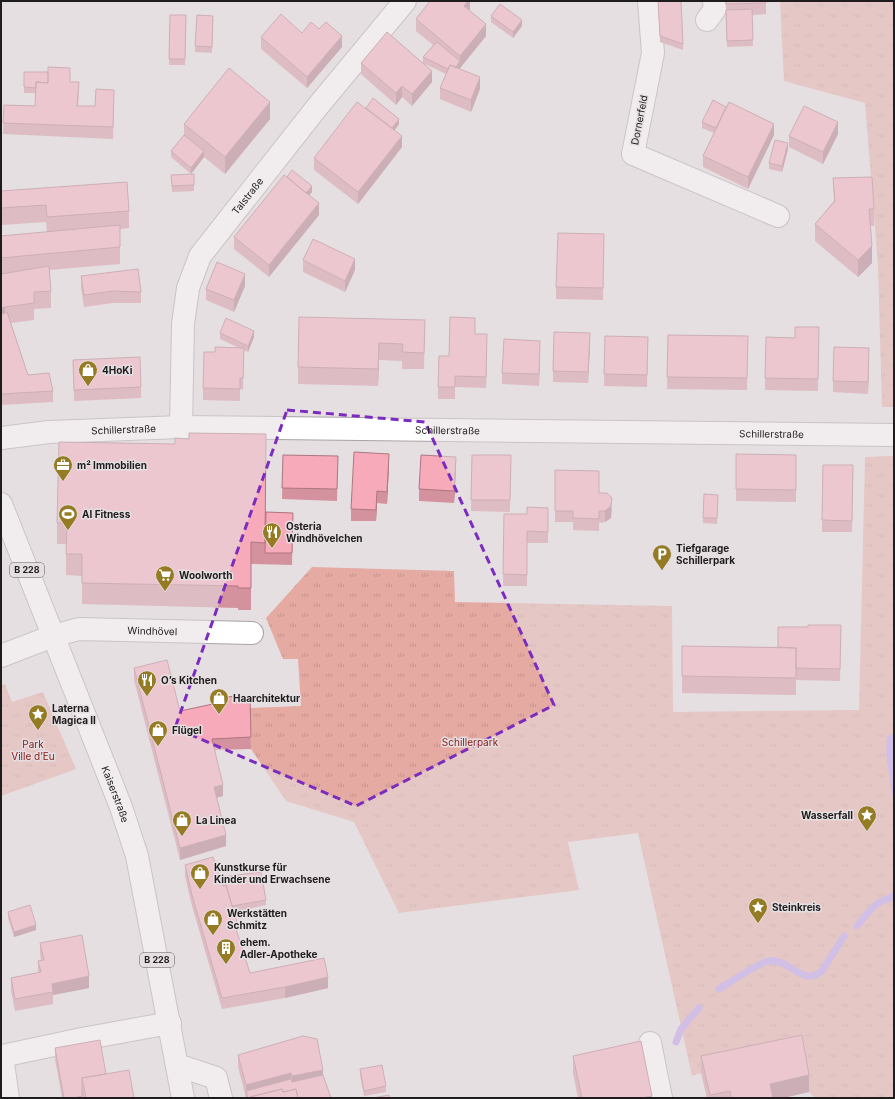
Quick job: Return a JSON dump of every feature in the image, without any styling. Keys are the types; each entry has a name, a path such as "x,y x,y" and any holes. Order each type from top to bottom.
{"street":[{"name":"Talstraße","path":"181,427 183,324 188,288 200,256 318,106 405,1"},
{"name":"Dornerfeld","path":"650,1 653,53 633,154 778,216"},
{"name":"Schillerstraße","path":"1,438 49,432 181,427 894,434"},
{"name":"Kaiserstraße","path":"1,504 121,807 137,856 170,1023 183,1098"},
{"name":"Windhövel","path":"1,656 53,636 79,629 252,632"},
{"path":"8,1098 2,1056 82,1039 170,1023"},
{"path":"650,1043 661,1098"},
{"path":"177,1065 216,1078 220,1098"}],"highlighted area":[{"path":"287,410 425,422 554,705 356,806 175,728"}],"green space":[{"path":"780,1 894,1 894,407 882,407 878,266 865,103 784,81"},
{"name":"Schillerpark","path":"894,456 894,1098 815,1098 809,1092 701,1073 692,1076 638,833 568,842 579,890 399,913 354,822 286,801 251,749 250,708 301,706 298,659 283,659 266,618 312,567 454,571 455,602 672,606 673,712 859,710 865,457"},
{"name":"Park Ville d’Eu","path":"5,684 12,702 43,692 76,769 1,796 1,686"}],"shaded area":[{"path":"894,733 894,807 886,753 887,737"}],"building":[{"path":"430,1 468,1 464,6 486,24 460,56 416,19"},
{"path":"658,1 681,1 683,44 660,36"},
{"path":"726,1 766,1 766,3 726,4"},
{"path":"500,4 522,20 513,32 491,16"},
{"path":"752,9 753,40 727,41 726,10"},
{"path":"281,14 302,33 311,22 319,29 326,22 342,36 307,77 261,37"},
{"path":"170,15 186,15 185,59 169,59"},
{"path":"197,15 213,16 212,47 195,46"},
{"path":"387,32 432,71 412,94 402,86 396,93 361,63"},
{"path":"437,42 460,61 456,67 450,65 448,69 423,57"},
{"path":"450,65 480,77 471,100 440,88"},
{"path":"48,67 70,68 70,82 79,82 77,106 95,106 96,89 114,90 113,127 3,123 4,105 35,106 36,82 48,83"},
{"path":"229,68 270,102 225,157 184,124"},
{"path":"24,72 48,72 48,83 36,82 36,88 24,87"},
{"path":"373,98 399,119 392,128 366,108"},
{"path":"713,100 726,107 716,128 702,122"},
{"path":"357,102 402,136 358,192 314,158"},
{"path":"729,102 774,124 748,177 703,156"},
{"path":"804,106 838,122 823,152 789,136"},
{"path":"184,135 204,151 191,168 171,151"},
{"path":"775,140 788,143 782,166 769,163"},
{"path":"292,170 312,186 306,193 287,177"},
{"path":"194,174 194,185 172,186 171,175"},
{"path":"284,175 319,203 269,265 234,237"},
{"path":"872,177 874,209 869,209 872,246 858,260 815,224 835,201 833,178"},
{"path":"127,182 129,211 47,217 46,205 1,208 1,191"},
{"path":"120,225 120,247 1,258 1,236"},
{"path":"558,233 604,234 603,288 556,287"},
{"path":"313,239 355,259 345,281 303,260"},
{"path":"217,262 245,274 234,300 206,289"},
{"path":"49,266 51,291 34,292 34,303 1,308 1,274"},
{"path":"138,269 141,292 113,291 84,295 81,276"},
{"path":"7,312 28,375 49,373 53,391 1,394 1,314"},
{"path":"299,317 425,320 424,353 402,352 403,344 379,343 378,369 298,367"},
{"path":"450,317 475,318 475,334 487,334 486,377 455,376 455,387 438,387 439,356 449,356"},
{"path":"226,318 254,331 248,346 220,333"},
{"path":"795,327 819,327 818,379 765,378 766,337 795,338"},
{"path":"554,332 590,333 588,372 553,371"},
{"path":"668,335 748,336 747,378 667,377"},
{"path":"605,336 648,337 647,375 604,374"},
{"path":"504,339 540,341 539,374 502,373"},
{"path":"215,347 244,348 243,378 240,378 240,389 203,388 204,352 215,352"},
{"path":"834,347 869,348 868,382 833,381"},
{"path":"140,357 141,387 74,390 73,360"},
{"path":"189,433 266,434 265,543 251,542 251,588 238,588 238,586 82,583 82,554 66,554 67,523 57,523 59,442 175,444 175,438 189,439"},
{"path":"354,452 389,454 387,492 377,491 376,510 351,509"},
{"path":"736,454 796,455 796,490 736,489"},
{"path":"283,455 338,456 337,489 282,488"},
{"path":"421,455 456,457 454,491 419,489"},
{"path":"472,455 511,455 510,500 471,500"},
{"path":"823,465 853,465 852,521 822,520"},
{"path":"555,470 599,471 599,493 607,493 612,498 611,506 605,511 599,511 599,519 573,518 573,511 555,511"},
{"path":"704,494 718,495 717,518 703,518"},
{"path":"527,507 548,508 548,532 527,531 527,575 503,574 504,514 527,514"},
{"path":"266,512 293,513 292,553 265,553"},
{"path":"808,625 841,625 840,669 796,668 796,648 778,647 778,627 808,627"},
{"path":"682,646 796,648 796,678 682,676"},
{"path":"167,660 180,711 213,704 216,705 217,697 250,696 251,737 212,739 223,785 214,787 226,835 180,848 134,668"},
{"path":"213,857 223,886 226,885 237,922 234,923 250,973 324,958 328,977 285,987 222,998 192,895 185,865"},
{"path":"261,872 266,900 232,906 226,885 223,886 220,877"},
{"path":"30,905 36,925 14,932 8,912"},
{"path":"82,935 89,976 52,984 53,992 15,999 11,978 41,972 38,961 44,960 40,943"},
{"path":"802,1035 809,1075 770,1084 773,1098 731,1098 730,1091 710,1095 701,1056"},
{"path":"303,1036 317,1039 323,1070 292,1076 291,1073 246,1085 238,1055"},
{"path":"100,1040 106,1074 82,1078 82,1096 64,1098 55,1048"},
{"path":"641,1041 652,1096 641,1098 582,1098 573,1056"},
{"path":"382,1065 386,1086 364,1091 360,1069"},
{"path":"129,1070 134,1098 86,1098 82,1078"},
{"path":"323,1075 331,1098 298,1098 296,1089 283,1092 282,1089 248,1098 246,1091 291,1079 292,1082"},
{"path":"282,1089 283,1092 296,1089 298,1098 250,1098 250,1097"},
{"path":"389,1095 390,1098 373,1098"}],"waterway":[{"path":"857,926 876,904 891,898 894,895"},
{"path":"719,989 768,961 782,963 808,976 815,975 822,971 844,936"},
{"path":"676,1042 681,1029 699,1008"}],"place":[{"name":"4HoKi","path":"88,387"},
{"name":"m² Immobilien","path":"63,482"},
{"name":"AI Fitness","path":"68,531"},
{"name":"Osteria Windhövelchen","path":"272,549"},
{"name":"Tiefgarage Schillerpark","path":"662,571"},
{"name":"Woolworth","path":"165,592"},
{"name":"O’s Kitchen","path":"147,697"},
{"name":"Haarchitektur","path":"219,715"},
{"name":"Laterna Magica II","path":"38,731"},
{"name":"Flügel","path":"158,747"},
{"name":"Wasserfall","path":"867,832"},
{"name":"La Linea","path":"182,837"},
{"name":"Kunstkurse für Kinder und Erwachsene","path":"200,890"},
{"name":"Steinkreis","path":"758,924"},
{"name":"Werkstätten Schmitz","path":"213,936"},
{"name":"ehem. Adler-Apotheke","path":"226,965"}]}
